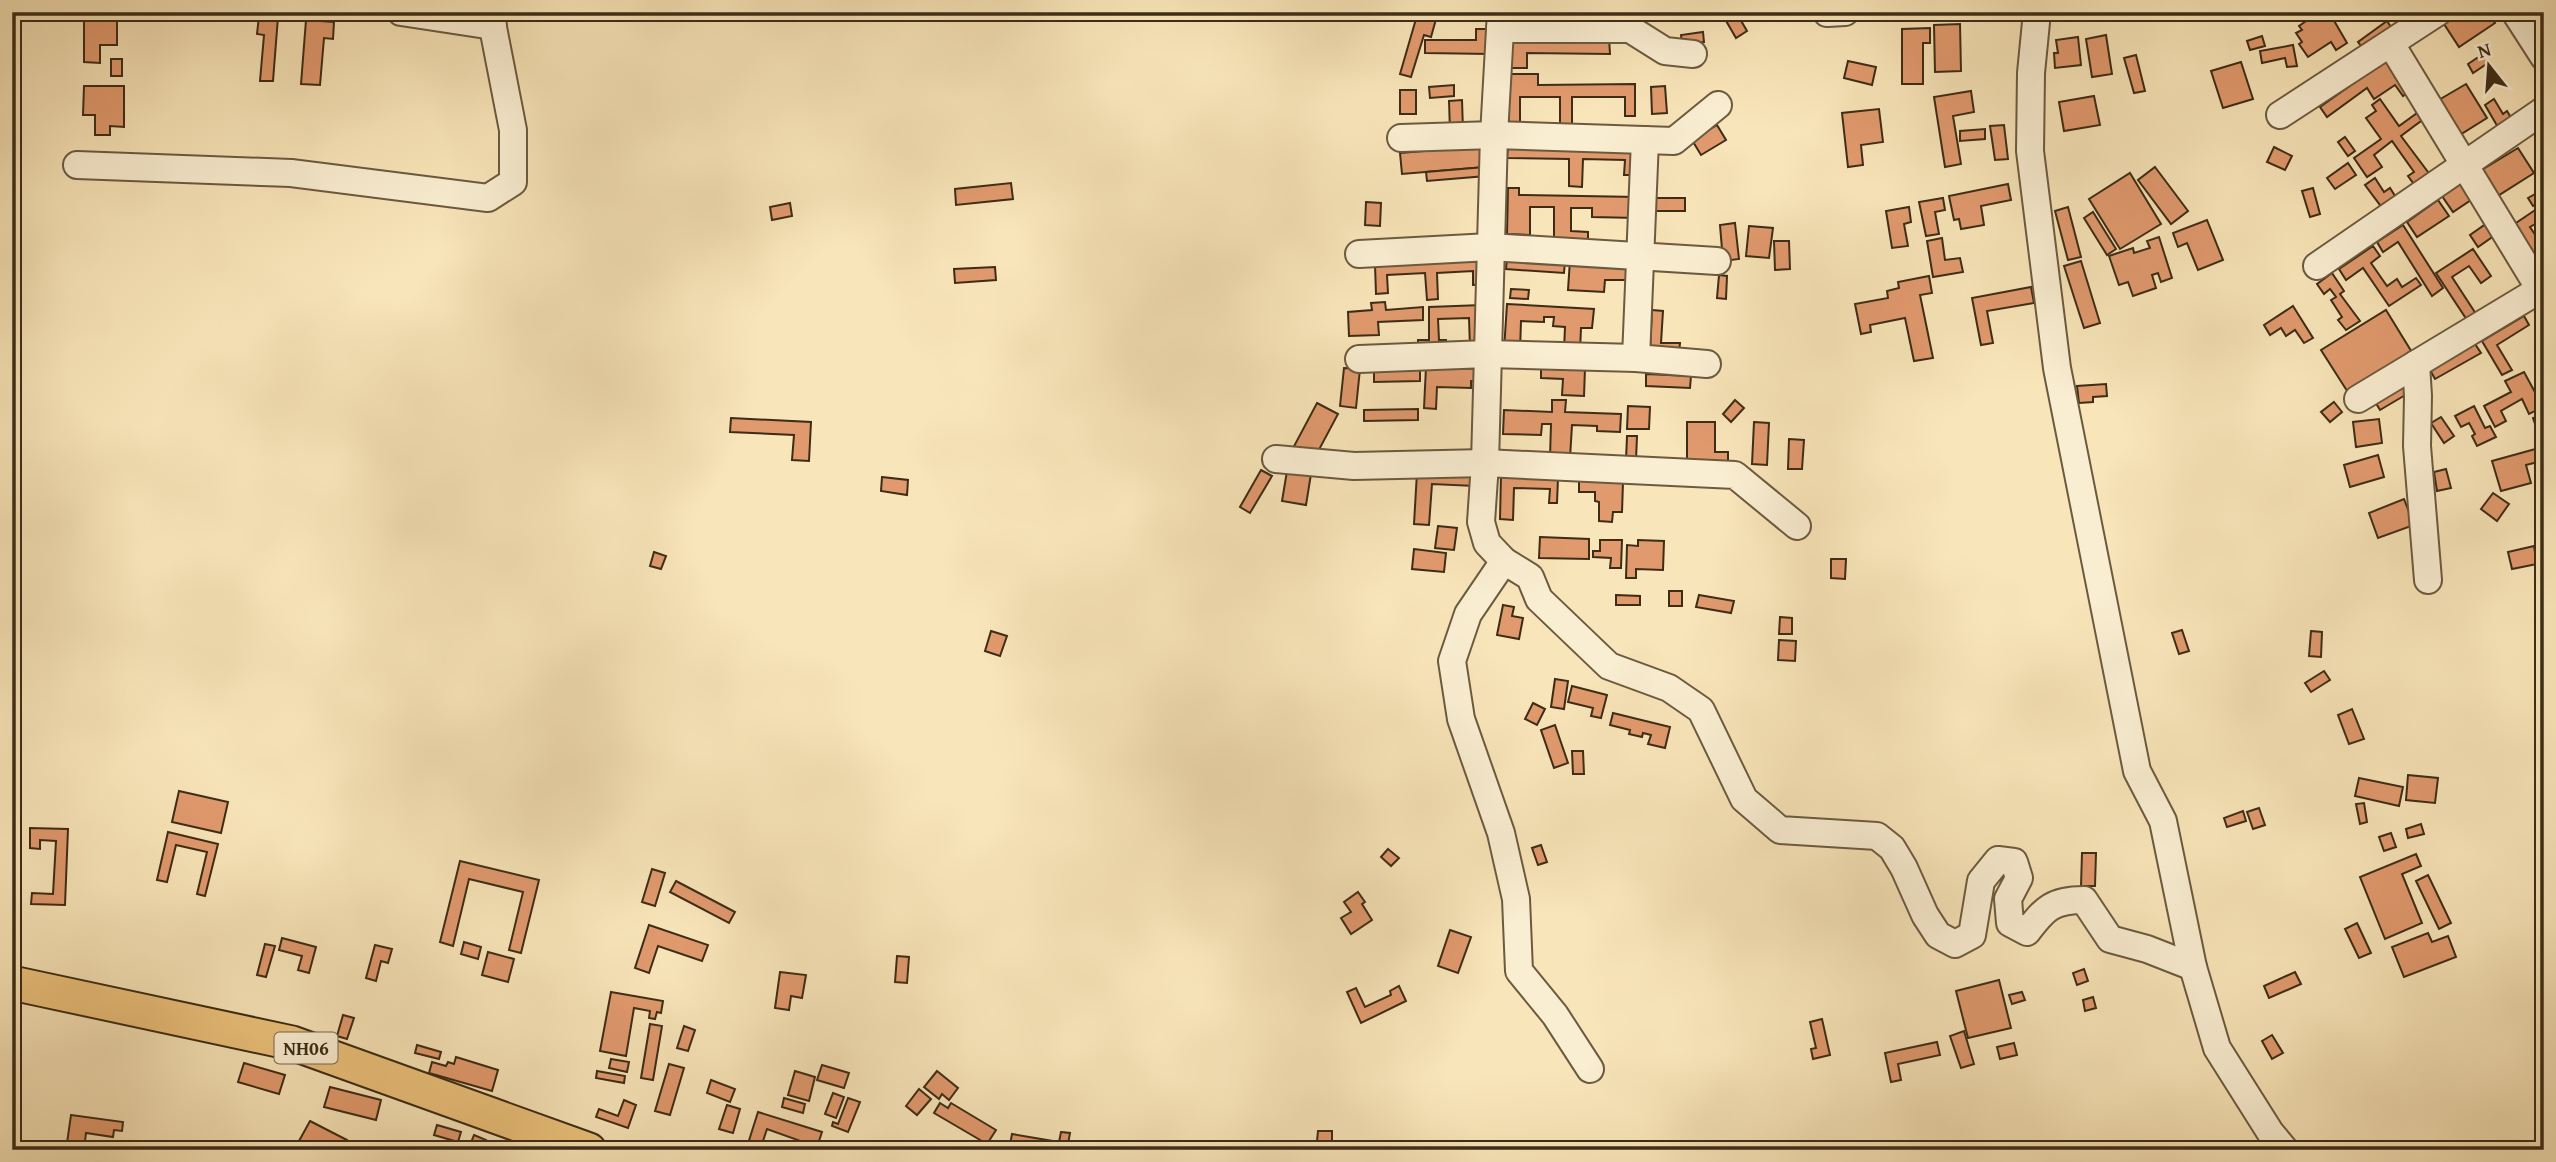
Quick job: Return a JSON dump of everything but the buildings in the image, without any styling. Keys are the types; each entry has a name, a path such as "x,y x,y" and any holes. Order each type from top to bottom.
{"main road":[{"name":"NH06","path":"12,983 292,1043 589,1150"}],"street":[{"path":"77,165 291,173 488,198 513,182 513,130 492,19 401,12"},
{"path":"2037,12 2031,73 2030,151 2057,368 2137,771 2163,821 2193,967 2217,1048 2270,1132 2286,1150"},
{"path":"2280,115 2438,12"},
{"path":"2515,12 2544,57"},
{"path":"1693,54 1665,51 1630,29 1501,20 1494,135 1481,522 1486,543 1504,561 1530,577 1539,599 1609,666 1669,688 1701,710 1744,799 1780,830 1877,836 1892,848 1938,936 1955,944 1972,935 1981,881 1998,860 2014,862 2019,878 2008,899 2010,922 2027,932 2044,910 2063,900 2084,900 2110,939 2147,948 2193,967"},
{"path":"2358,399 2542,291 2391,44"},
{"path":"1401,138 1494,135 1674,141 1718,105"},
{"path":"2317,266 2544,110"},
{"path":"1636,359 1645,140"},
{"path":"1359,254 1490,247 1717,261"},
{"path":"1359,359 1487,354 1636,359 1707,365"},
{"path":"2416,364 2417,446 2428,580"},
{"path":"1276,459 1354,466 1485,463 1735,475 1797,526"},
{"path":"1504,561 1468,614 1452,661 1461,719 1501,833 1516,899 1518,971 1555,1015 1590,1069"}]}
